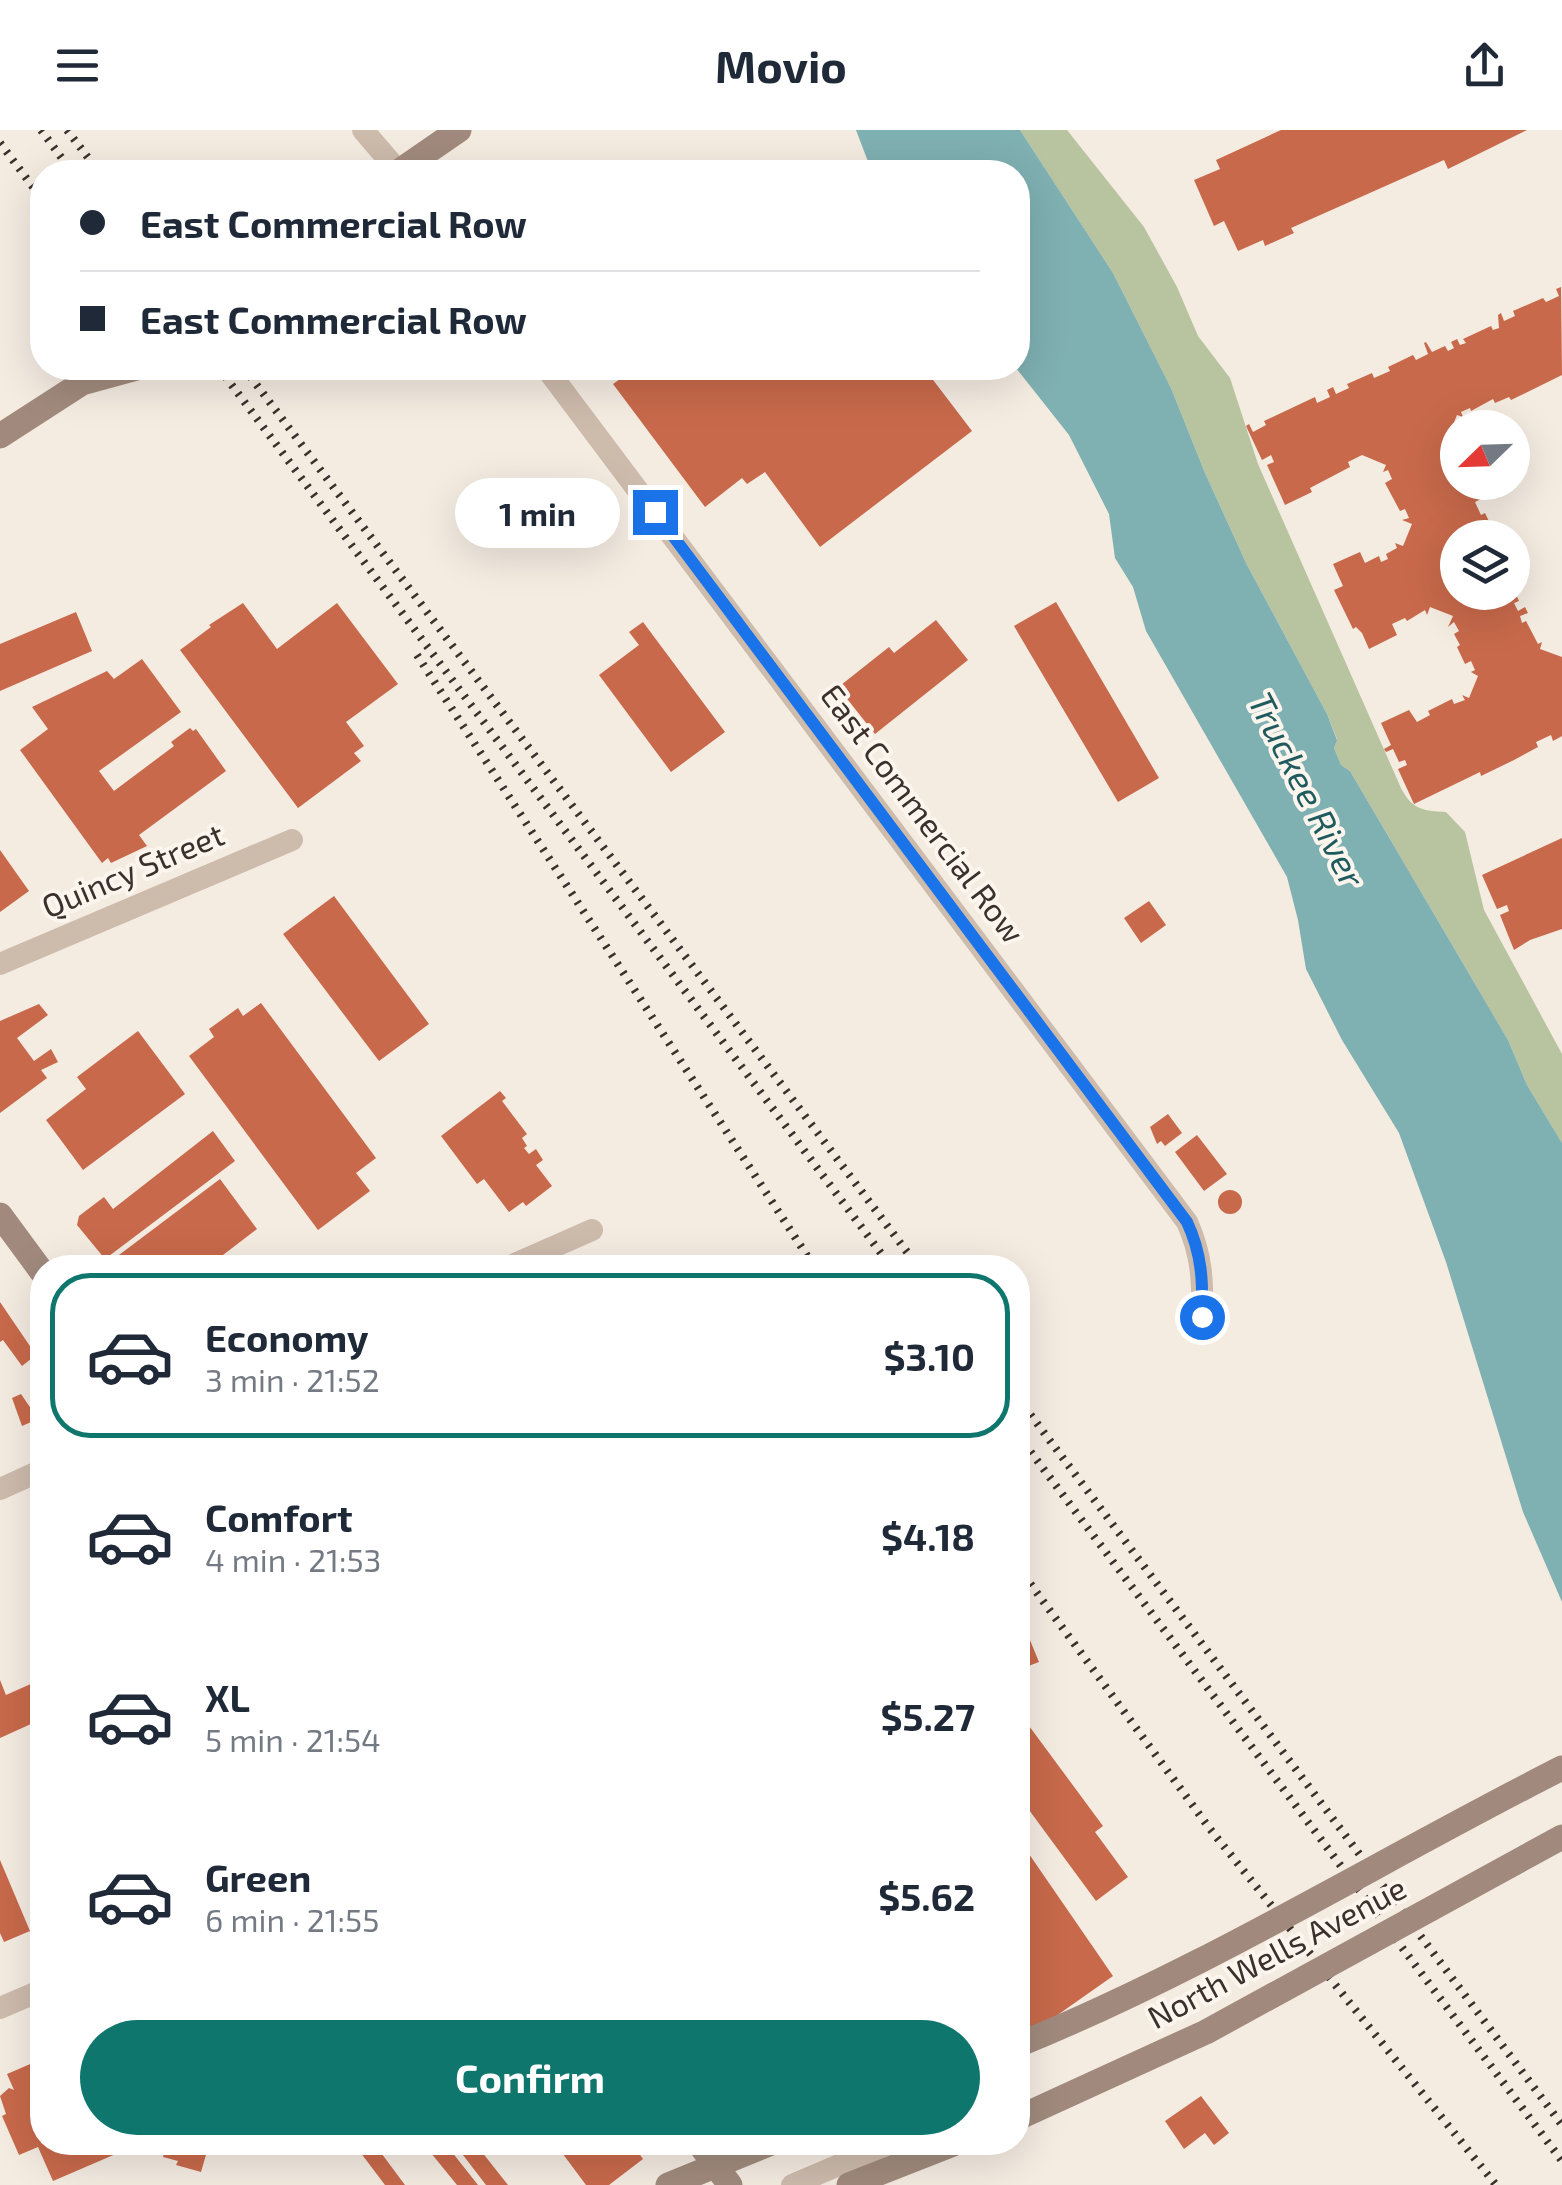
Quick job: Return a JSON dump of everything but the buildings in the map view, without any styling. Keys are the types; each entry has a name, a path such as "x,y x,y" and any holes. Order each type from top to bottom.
{"main road":[{"path":"415,160 459,130"},
{"path":"0,436 81,380"},
{"path":"0,1216 30,1256"},
{"name":"North Wells Avenue","path":"1030,2040 1193,1967 1462,1818 1562,1768"},
{"name":"North Wells Avenue","path":"1030,2113 1206,2032 1562,1836"},
{"path":"708,2155 730,2185"},
{"path":"668,2185 742,2155"},
{"path":"849,2185 925,2155"}],"street":[{"path":"363,130 388,160"},
{"name":"East Commercial Row","path":"555,380 1187,1222 1199,1247 1202,1317"},
{"name":"Quincy Street","path":"0,964 292,840"},
{"path":"535,1255 592,1230"},
{"path":"0,1489 30,1475"},
{"path":"0,2008 30,1995"},
{"path":"792,2185 862,2155"}],"green space":[{"path":"1020,130 1067,130 1144,227 1198,336 1230,378 1258,464 1401,788 1414,805 1446,812 1465,832 1484,910 1562,1054 1562,1143 1527,1085 1508,1040 1350,771 1341,765 1334,748 1337,739 1327,714 1247,565 1171,388 1113,273"}],"water":[{"name":"Truckee River","path":"856,130 1020,130 1113,273 1171,388 1247,565 1327,714 1341,765 1350,771 1508,1040 1527,1085 1562,1143 1562,1602 1523,1512 1446,1262 1399,1133 1342,1040 1306,969 1287,877 1146,631 1133,587 1115,558 1109,514 1069,435 1025,380 1030,380 1030,160 867,160"}],"railway":[{"path":"41,130 63,160"},
{"path":"67,130 90,160"},
{"path":"0,143 30,183"},
{"path":"228,380 882,1255"},
{"path":"253,380 909,1255"},
{"path":"417,655 807,1255"},
{"path":"1030,1414 1562,2125"},
{"path":"1030,1451 1562,2161"},
{"path":"1030,1583 1210,1829 1496,2185"}],"route":[{"path":"655,512 1187,1222 1199,1247 1202,1317"}]}
